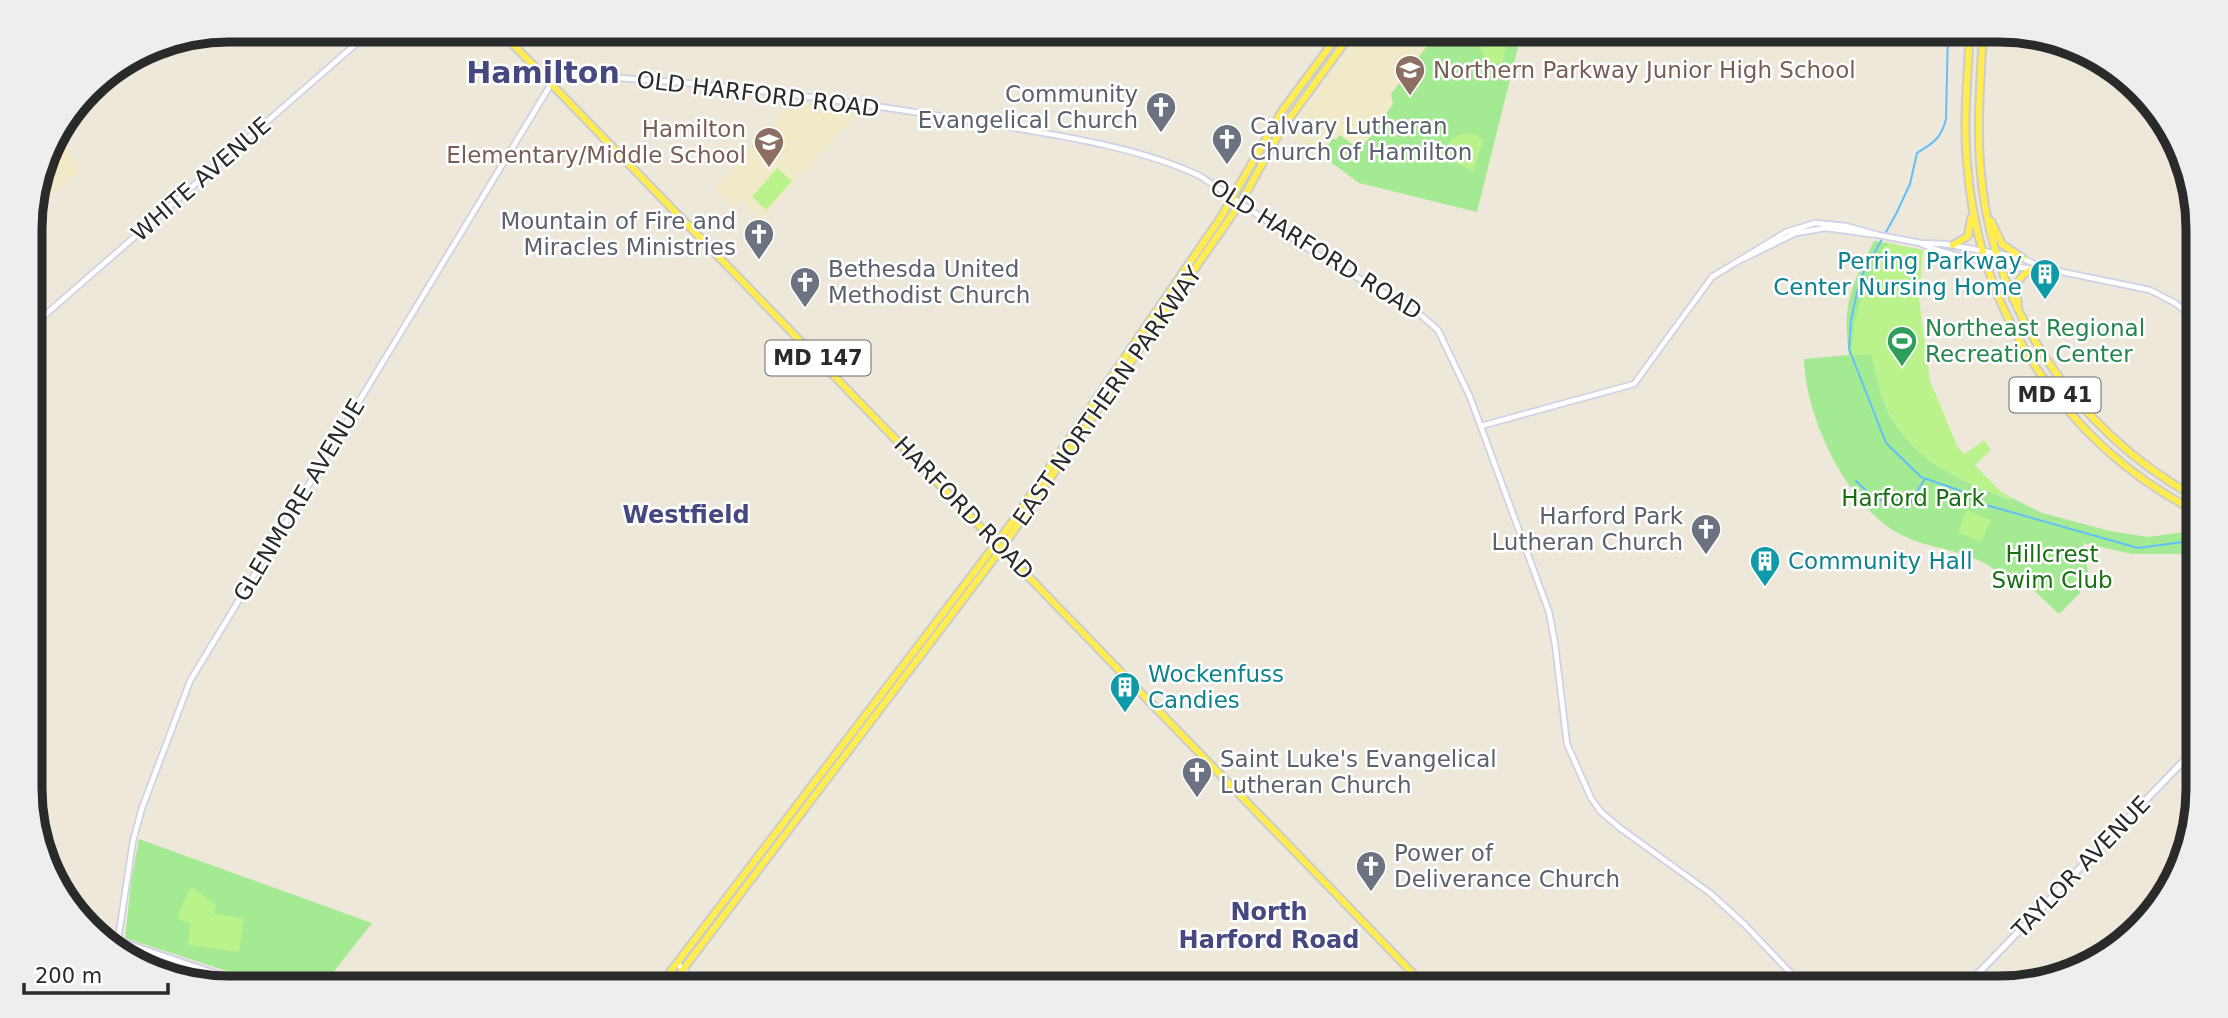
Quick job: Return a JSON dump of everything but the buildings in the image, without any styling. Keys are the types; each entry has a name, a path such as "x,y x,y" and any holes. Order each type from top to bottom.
{"main road":[{"name":"HARFORD ROAD","path":"511,42 1415,976"},
{"name":"EAST NORTHERN PARKWAY","path":"1185,276 1282,111 1333,42"},
{"name":"EAST NORTHERN PARKWAY","path":"678,976 999,545 1185,276 1241,202 1281,130 1345,42"},
{"name":"MD 41","path":"1969,42 1966,121 1969,185 1982,251 2010,325 2038,371 2068,411 2101,446 2138,476 2186,506"},
{"name":"MD 41","path":"1983,42 1979,144 1985,206 2008,289 2049,365 2090,416 2146,465 2186,491"},
{"path":"1953,245 1970,232 1969,185"},
{"path":"1985,206 2002,244 2022,258"},
{"path":"2022,319 2016,284 2021,276 2032,269"},
{"name":"EAST NORTHERN PARKWAY","path":"667,976 926,642"},
{"name":"TAYLOR AVENUE","path":"1976,976 2186,758"},
{"path":"128,946 220,975"}],"street":[{"name":"WHITE AVENUE","path":"42,318 358,42"},
{"name":"OLD HARFORD ROAD","path":"543,75 548,73 741,89 950,118 1060,136 1179,166 1241,202 1321,257 1408,306 1432,323 1453,357 1481,426 1549,612 1567,744 1591,798 1620,828 1710,893 1744,923 1794,976"},
{"name":"GLENMORE AVENUE","path":"119,939 133,841 142,808 190,681 551,83"},
{"path":"1481,426 1634,384 1712,277 1773,241 1817,228 1953,245 2022,258 2043,268 2150,290 2186,312"},
{"path":"1921,243 1934,249 1999,263 2032,269 2043,268"},
{"path":"677,963 690,976"}],"shaded area":[{"name":"Northern Parkway Junior High School","path":"1355,42 1519,42 1477,212 1359,183 1289,132"},
{"name":"Hamilton Elementary/Middle School","path":"796,101 812,107 856,110 858,113 761,220 740,200 734,207 714,189 781,114"},
{"path":"64,141 80,170 44,202 48,180"}],"green space":[{"name":"Northern Parkway Junior High School","path":"1430,42 1519,42 1477,212 1359,183 1325,158 1326,148 1333,138 1336,140 1340,135 1360,150 1393,104 1391,94"},
{"path":"1484,42 1507,42 1503,61 1499,64 1487,59 1481,48"},
{"path":"1463,133 1477,135 1483,141 1473,171 1445,157 1450,142"},
{"path":"777,168 792,181 766,210 752,197"},
{"path":"1874,241 1889,243 1855,322 1852,354 1871,354 1886,407 1909,442 1923,455 1955,476 2042,513 2110,531 2148,537 2186,532 2186,554 2132,554 2083,543 2088,572 2082,576 2080,593 2059,614 2014,572 2006,580 1996,570 1973,558 1921,543 1887,526 1850,487 1835,462 1822,436 1806,383 1804,359 1849,355 1848,308 1859,271"},
{"name":"Northeast Regional Recreation Center","path":"1889,243 1923,250 1919,299 1930,381 1958,448 1965,454 1984,440 1991,450 1975,465 2000,491 2012,498 2011,500 1955,476 1923,455 1896,425 1886,406 1871,354 1852,355 1862,298 1878,259"},
{"path":"1967,510 1991,520 1981,542 1958,532"},
{"path":"139,839 372,923 330,976 238,976 125,938"},
{"path":"191,887 216,905 214,914 244,918 239,952 188,945 191,924 181,920 178,914"}],"waterway":[{"path":"1948,42 1944,126 1936,140 1917,153 1910,184 1860,279 1851,320 1849,349 1886,443 1921,477 1961,491 1986,505 2138,548 2186,543"},
{"path":"1907,509 1924,480"},
{"path":"1856,481 1876,500 1898,500 1908,506"}],"place":[{"name":"Northern Parkway Junior High School","path":"1410,97"},
{"name":"Community Evangelical Church","path":"1161,134"},
{"name":"Calvary Lutheran Church of Hamilton","path":"1227,166"},
{"name":"Hamilton Elementary/Middle School","path":"769,169"},
{"name":"Mountain of Fire and Miracles Ministries","path":"759,261"},
{"name":"Perring Parkway Center Nursing Home","path":"2045,301"},
{"name":"Bethesda United Methodist Church","path":"805,309"},
{"name":"Northeast Regional Recreation Center","path":"1902,368"},
{"name":"Harford Park Lutheran Church","path":"1706,556"},
{"name":"Community Hall","path":"1765,588"},
{"name":"Wockenfuss Candies","path":"1125,714"},
{"name":"Saint Luke's Evangelical Lutheran Church","path":"1197,799"},
{"name":"Power of Deliverance Church","path":"1371,893"}],"district":[{"name":"Hamilton","path":"543,72"},
{"name":"Westfield","path":"686,515"},
{"name":"North Harford Road","path":"1269,926"}],"park label":[{"name":"Harford Park","path":"1913,498"},
{"name":"Hillcrest Swim Club","path":"2052,567"}]}
